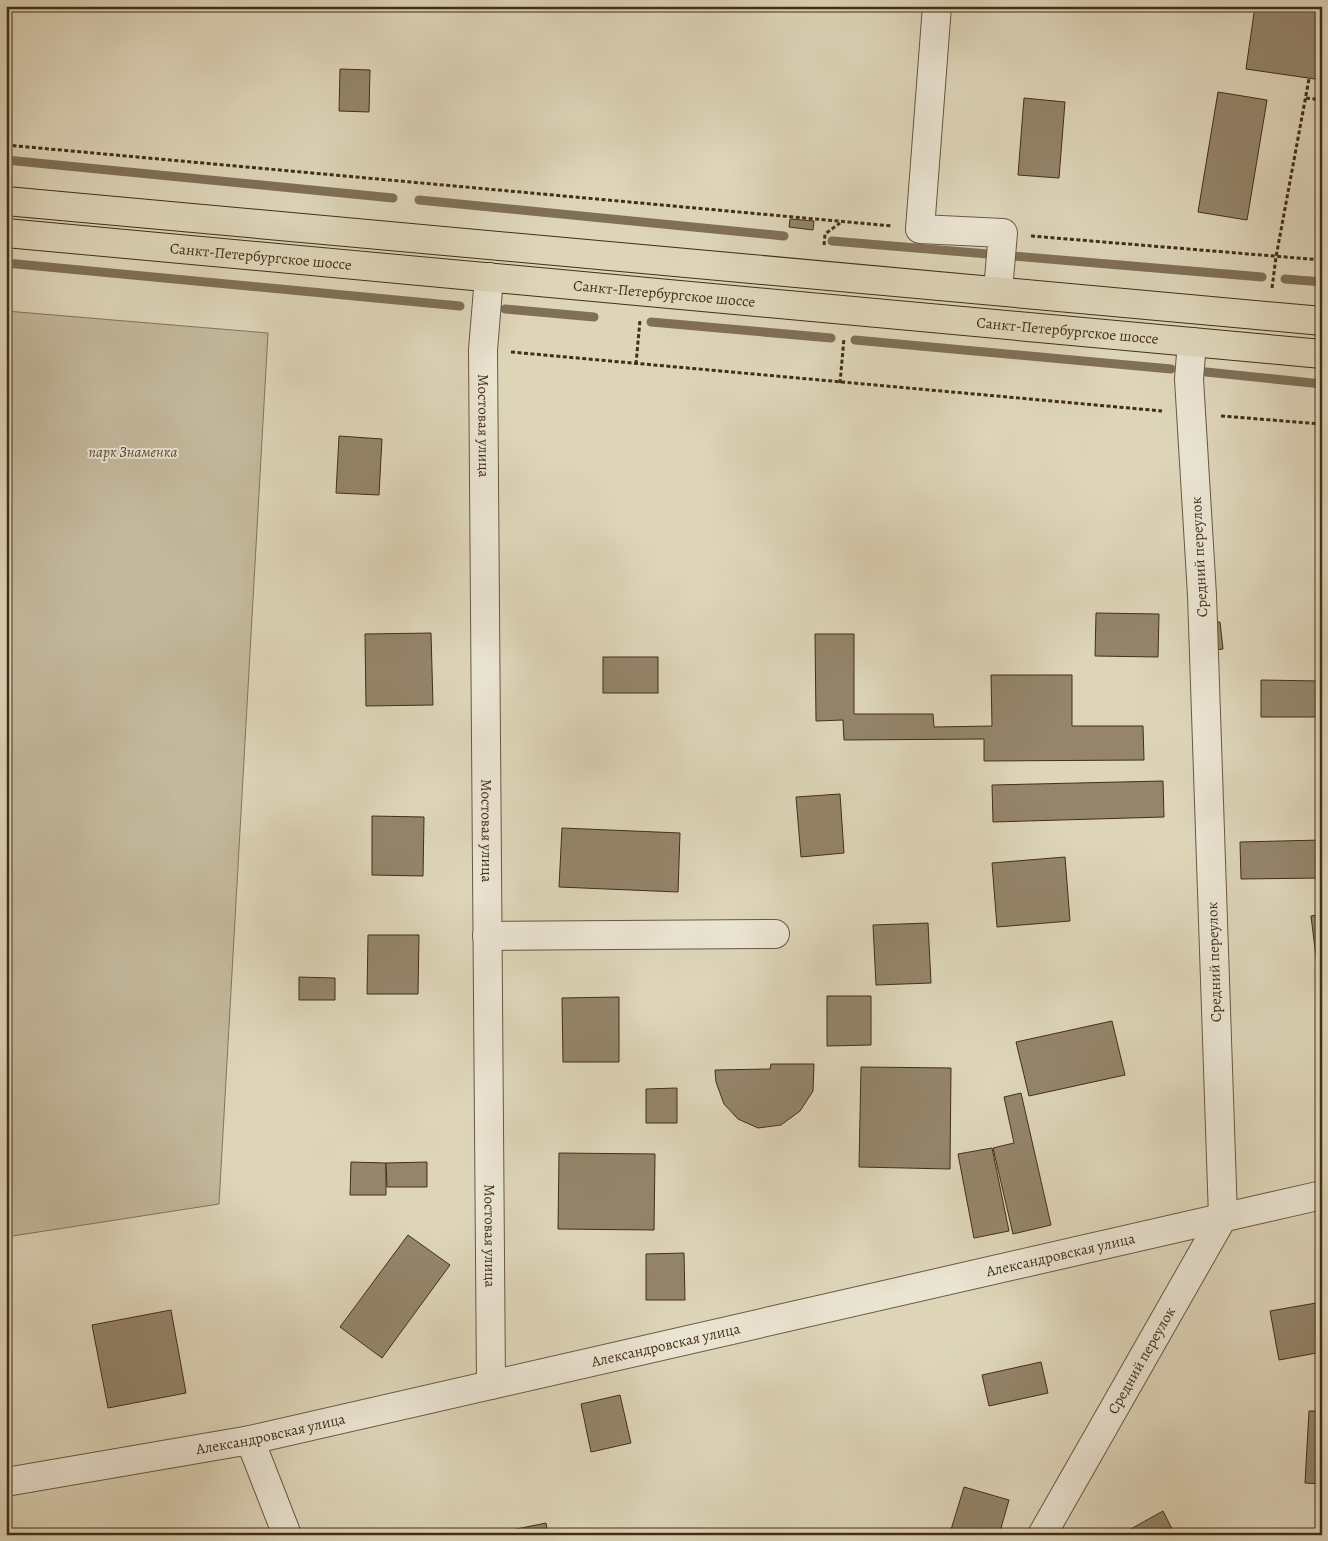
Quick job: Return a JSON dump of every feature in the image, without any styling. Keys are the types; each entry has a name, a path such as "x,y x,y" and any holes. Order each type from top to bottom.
{"main road":[{"path":"6,201 1322,321"},
{"name":"Санкт-Петербургское шоссе","path":"6,233 1322,354"}],"street":[{"path":"937,6 920,229 1003,234 998,290"},
{"name":"Мостовая улица","path":"489,277 483,350 491,1385"},
{"name":"Средний переулок","path":"1042,1535 1223,1217 1202,595 1190,413 1189,379 1192,342"},
{"path":"487,936 775,934"},
{"name":"Александровская улица","path":"6,1482 250,1440 1322,1195"},
{"path":"250,1440 287,1535"}],"path":[{"path":"1269,316 1276,256 1309,78"},
{"path":"1306,98 1322,100"},
{"path":"6,145 920,229"},
{"path":"1003,234 1322,260"},
{"path":"636,364 641,312"},
{"path":"840,383 845,330"},
{"path":"483,350 840,383 1322,424"}],"green space":[{"name":"парк Знаменка","path":"6,311 268,333 219,1204 6,1237"}],"building":[{"path":"1255,6 1322,6 1322,80 1246,69"},
{"path":"340,69 370,70 369,112 339,111"},
{"path":"1218,92 1267,100 1247,220 1198,212"},
{"path":"1024,98 1065,102 1059,178 1018,175"},
{"path":"790,219 814,221 813,230 789,227"},
{"path":"339,436 382,439 379,495 336,493"},
{"path":"1096,613 1159,614 1158,657 1095,656"},
{"path":"1220,622 1223,649 1207,651 1204,623"},
{"path":"431,633 433,705 366,706 365,634"},
{"path":"815,634 854,634 854,714 933,714 934,727 992,726 991,675 1072,675 1072,726 1143,726 1144,760 984,761 984,739 844,740 843,720 816,721"},
{"path":"603,657 658,657 658,693 603,693"},
{"path":"1261,680 1319,681 1319,717 1261,717"},
{"path":"1163,781 1164,817 993,822 992,785"},
{"path":"840,794 844,853 801,857 796,797"},
{"path":"372,816 424,817 423,876 372,875"},
{"path":"562,828 680,833 678,892 559,887"},
{"path":"1322,840 1322,878 1241,879 1240,842"},
{"path":"1065,857 1070,921 997,927 992,863"},
{"path":"1322,914 1322,972 1318,973 1311,916"},
{"path":"928,923 931,983 876,985 873,925"},
{"path":"368,935 419,935 418,994 367,994"},
{"path":"299,977 335,978 335,1000 299,1000"},
{"path":"827,996 871,996 871,1045 827,1046"},
{"path":"619,997 619,1062 563,1062 562,998"},
{"path":"1112,1021 1125,1075 1029,1096 1016,1042"},
{"path":"771,1064 814,1064 813,1091 800,1111 781,1125 758,1128 738,1119 724,1104 716,1082 715,1070 770,1069"},
{"path":"861,1067 951,1068 950,1169 859,1167"},
{"path":"677,1088 677,1123 646,1123 646,1089"},
{"path":"1021,1093 1051,1225 1013,1234 993,1148 1014,1143 1004,1097"},
{"path":"992,1148 1009,1231 974,1238 958,1154"},
{"path":"559,1153 655,1154 654,1230 558,1229"},
{"path":"351,1162 386,1163 386,1195 350,1195"},
{"path":"427,1162 427,1187 387,1187 386,1163"},
{"path":"408,1235 450,1265 382,1358 340,1327"},
{"path":"684,1253 685,1300 646,1300 646,1254"},
{"path":"1322,1302 1322,1352 1279,1360 1270,1311"},
{"path":"171,1310 186,1393 108,1408 92,1325"},
{"path":"1041,1362 1048,1393 989,1406 982,1375"},
{"path":"620,1395 631,1443 591,1452 581,1404"},
{"path":"1309,1411 1322,1411 1322,1484 1305,1483"},
{"path":"964,1487 1009,1500 999,1535 956,1535 950,1533"},
{"path":"1163,1511 1175,1535 1120,1535"},
{"path":"546,1523 548,1535 487,1535"}],"waterway":[{"path":"6,160 393,198"},
{"path":"419,200 784,236"},
{"path":"832,241 988,254"},
{"path":"1013,256 1262,277"},
{"path":"6,263 460,306"},
{"path":"1285,279 1322,282"},
{"path":"505,309 594,317"},
{"path":"651,322 831,338"},
{"path":"855,340 1171,369"},
{"path":"1206,372 1322,384"}]}
